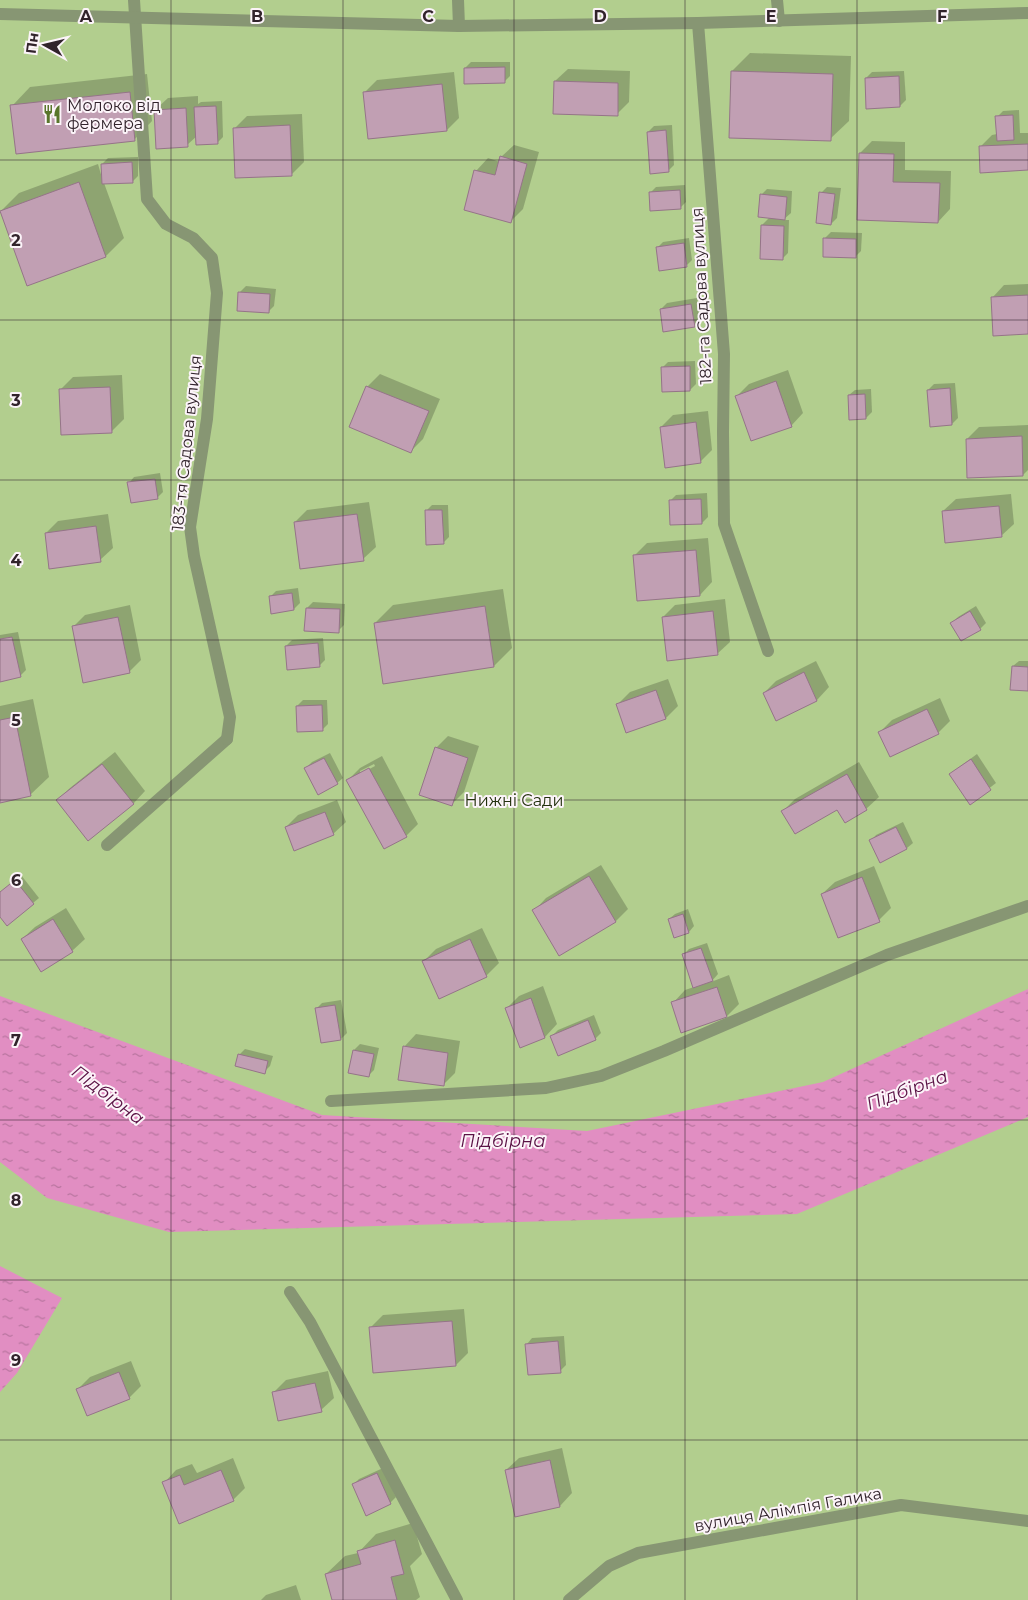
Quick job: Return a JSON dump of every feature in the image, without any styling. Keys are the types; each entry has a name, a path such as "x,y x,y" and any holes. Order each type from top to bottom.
{"street":[{"name":"183-тя Садова вулиця","path":"106,845 227,739 230,717 194,556 190,527 207,418 218,293 212,258 193,238 166,224 147,198 134,0"},
{"path":"458,0 459,26"},
{"path":"777,0 779,22"},
{"path":"0,14 459,26 779,22 1028,13"},
{"name":"182-га Садова вулиця","path":"698,23 724,354 724,524 768,651"},
{"path":"331,1101 546,1088 601,1076 664,1051 887,955 1028,906"},
{"path":"290,1292 310,1322 457,1600"},
{"name":"вулиця Алімпія Галика","path":"569,1600 609,1566 638,1553 901,1505 1028,1522"}],"green space":[{"name":"Нижні Сади","path":"0,0 1028,0 1028,1600 0,1600"}],"water":[{"name":"Підбірна","path":"1028,989 1028,1117 797,1214 169,1232 47,1198 0,1162 0,996 322,1115 587,1131 823,1082"},
{"path":"0,1266 62,1298 17,1373 0,1392"}],"building":[{"path":"505,67 505,83 464,84 464,68"},
{"path":"731,71 833,74 831,141 729,138"},
{"path":"899,76 900,107 866,109 865,78"},
{"path":"554,81 618,83 618,116 553,114"},
{"path":"442,84 447,131 368,139 363,92"},
{"path":"130,92 135,141 16,154 10,105"},
{"path":"216,106 218,144 196,145 194,107"},
{"path":"186,108 188,147 156,149 154,110"},
{"path":"1013,115 1014,140 997,141 995,116"},
{"path":"290,125 292,176 235,178 233,128"},
{"path":"666,130 669,172 650,174 647,132"},
{"path":"1028,144 1028,170 980,173 979,146"},
{"path":"859,153 894,154 893,182 940,183 938,223 857,220"},
{"path":"500,156 527,164 511,223 464,210 474,170 495,175"},
{"path":"132,162 133,183 102,184 101,164"},
{"path":"79,182 106,257 27,286 0,211"},
{"path":"680,190 681,209 650,211 649,192"},
{"path":"819,192 835,194 831,225 816,223"},
{"path":"760,194 787,197 785,220 758,217"},
{"path":"761,225 784,226 783,260 760,259"},
{"path":"823,238 856,239 856,258 823,257"},
{"path":"684,243 687,267 659,271 656,247"},
{"path":"238,292 270,294 269,313 237,311"},
{"path":"1028,295 1028,334 993,336 991,297"},
{"path":"691,304 695,327 663,332 660,309"},
{"path":"690,366 690,391 662,392 661,367"},
{"path":"776,381 792,427 751,441 735,396"},
{"path":"366,386 429,411 411,453 349,427"},
{"path":"110,387 112,433 61,435 59,389"},
{"path":"950,388 952,425 930,427 927,390"},
{"path":"865,394 866,419 849,420 848,395"},
{"path":"696,422 701,463 665,468 660,427"},
{"path":"1022,436 1023,476 967,478 966,439"},
{"path":"155,479 158,499 131,503 127,482"},
{"path":"701,499 702,524 670,525 669,500"},
{"path":"999,506 1002,537 945,543 942,511"},
{"path":"425,510 442,510 444,544 426,545"},
{"path":"357,514 364,561 300,569 294,522"},
{"path":"96,526 101,562 49,569 45,533"},
{"path":"696,550 700,596 637,601 633,555"},
{"path":"292,593 294,610 271,614 269,596"},
{"path":"485,606 494,667 383,684 374,623"},
{"path":"306,608 340,609 339,633 304,631"},
{"path":"713,611 718,655 667,661 662,617"},
{"path":"970,611 981,630 961,641 950,623"},
{"path":"118,617 130,673 83,683 72,626"},
{"path":"12,637 21,677 0,682 0,639"},
{"path":"318,643 320,667 287,670 285,646"},
{"path":"1012,666 1028,667 1028,691 1010,690"},
{"path":"804,672 817,701 776,721 763,693"},
{"path":"656,690 666,719 626,733 616,704"},
{"path":"322,705 323,731 297,732 296,706"},
{"path":"927,709 939,734 890,757 878,732"},
{"path":"15,717 31,796 0,803 0,720"},
{"path":"435,747 468,758 452,806 419,795"},
{"path":"324,758 338,784 318,795 304,768"},
{"path":"971,759 991,790 970,805 949,774"},
{"path":"102,764 134,804 88,841 56,800"},
{"path":"369,768 407,837 384,849 346,780"},
{"path":"847,774 867,810 845,823 837,810 795,834 781,811"},
{"path":"325,812 334,835 294,851 285,827"},
{"path":"896,827 907,849 880,863 869,840"},
{"path":"589,876 616,922 559,956 532,910"},
{"path":"862,877 880,922 838,938 821,894"},
{"path":"15,880 34,904 7,926 0,917 0,892"},
{"path":"683,914 689,933 674,938 668,919"},
{"path":"53,919 73,952 41,972 21,939"},
{"path":"470,939 487,977 439,999 422,961"},
{"path":"701,948 713,981 693,988 682,954"},
{"path":"717,987 727,1017 681,1033 671,1002"},
{"path":"531,998 545,1038 520,1048 505,1008"},
{"path":"335,1005 341,1040 321,1043 315,1008"},
{"path":"588,1020 596,1040 558,1056 550,1036"},
{"path":"403,1046 448,1053 444,1086 398,1080"},
{"path":"353,1050 374,1054 369,1077 348,1073"},
{"path":"238,1054 268,1061 265,1074 235,1066"},
{"path":"452,1321 456,1366 373,1373 369,1327"},
{"path":"558,1341 561,1373 528,1375 525,1344"},
{"path":"119,1372 130,1399 87,1416 76,1389"},
{"path":"315,1383 322,1412 278,1421 272,1392"},
{"path":"550,1460 560,1507 515,1517 505,1470"},
{"path":"221,1470 234,1501 179,1524 162,1482 180,1475 184,1485"},
{"path":"377,1473 391,1504 366,1516 352,1484"},
{"path":"395,1540 404,1574 391,1577 397,1600 332,1600 325,1574 361,1564 357,1551"}],"place":[{"name":"Молоко від фермера","path":"52,114"}]}
